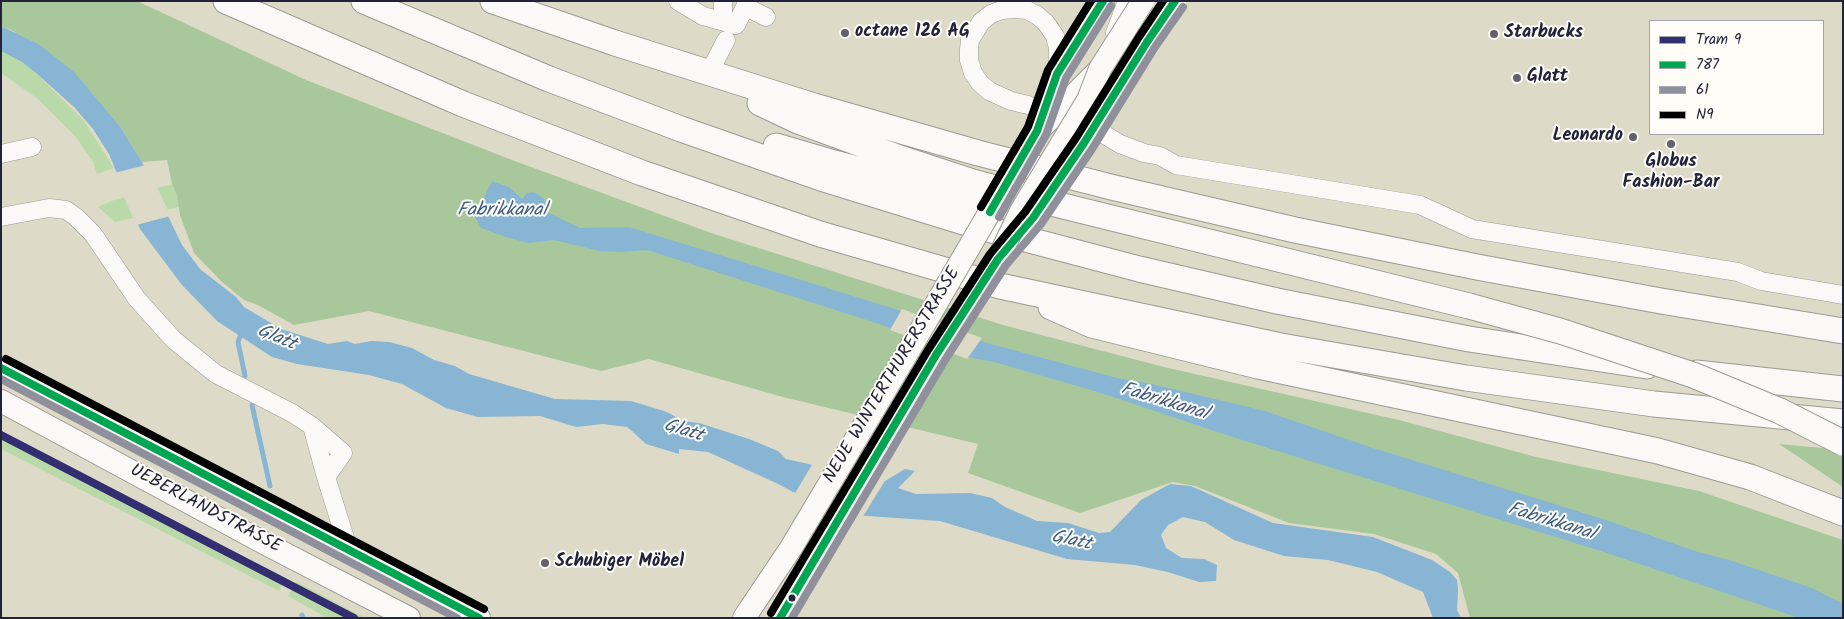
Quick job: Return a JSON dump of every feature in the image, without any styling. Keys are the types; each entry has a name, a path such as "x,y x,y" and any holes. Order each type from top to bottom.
{"highway":[{"path":"226,1 463,104 642,174 820,234 1000,286 1281,346 1466,378 1654,404 1843,422"},
{"path":"364,1 471,47 635,112 784,165 920,209 1050,246 1203,284 1373,320 1515,347 1701,373 1843,389"},
{"path":"493,1 677,63 814,106 962,148 1111,187 1210,211 1486,269 1843,331"},
{"path":"677,63 798,121 926,167 973,182 1063,206 1469,306 1578,336 1693,375 1780,411 1843,443"},
{"path":"635,112 740,134 853,168 1084,226 1207,253 1395,289"},
{"path":"1000,286 1092,325 1313,378 1658,451 1750,477 1843,513"}],"main road":[{"name":"NEUE WINTERTHURERSTRASSE","path":"744,618 790,548 1037,131 1057,74 1103,1"},
{"name":"NEUE WINTERTHURERSTRASSE","path":"998,259 1021,211 1088,100 1100,69 1144,1"},
{"name":"NEUE WINTERTHURERSTRASSE","path":"780,618 936,355 998,259 1038,210 1084,143 1155,29 1176,1"},
{"name":"NEUE WINTERTHURERSTRASSE","path":"1037,131 1100,69"},
{"name":"UEBERLANDSTRASSE","path":"1,368 479,618"},
{"name":"UEBERLANDSTRASSE","path":"1,401 266,544 409,618"}],"street":[{"path":"678,1 703,16 729,23"},
{"path":"723,1 729,23"},
{"path":"1128,1 1108,52 1098,96 1096,118 1105,135 1126,146 1160,156 1176,165 1420,205 1472,228 1738,272 1761,281 1843,295"},
{"path":"729,23 747,4 766,17"},
{"path":"1028,105 1006,99 989,91 973,73 969,60 970,40 981,22 1002,10 1027,10 1038,16 1046,23 1055,36 1058,48 1057,74"},
{"path":"709,73 726,40"},
{"path":"1,154 32,147"},
{"path":"1,217 49,208 66,210 76,217 93,234 138,299 174,340 216,374 292,413 312,426 343,453 326,477"},
{"path":"312,426 350,551"}],"green space":[{"path":"1,1 137,1 306,80 512,160 714,234 1003,325 1164,367 1399,420 1536,457 1699,491 1843,540 1843,618 1470,618 1458,573 1436,554 1374,534 1289,523 1195,486 1173,482 1080,513 968,473 978,444 783,397 649,359 601,371 369,311 294,325 258,305 244,300 221,281 194,253 180,215 177,195 172,184 167,160 142,162 121,128 13,31 1,26"},
{"path":"1,51 22,62 36,73 84,121 114,168 97,174 93,162 76,137 38,99 1,73"},
{"path":"172,184 177,195 179,207 115,222 98,207 114,200"},
{"path":"1,431 286,578 279,591 1,449"},
{"path":"1779,444 1843,450 1843,487"},
{"path":"296,582 365,618 327,618 288,596"}],"water":[{"path":"1,26 40,45 75,73 121,128 142,162 182,245 200,269 236,297 244,307 281,329 328,344 347,341 355,344 371,341 389,342 412,348 434,360 455,366 469,374 555,399 631,401 667,412 683,421 699,423 749,439 778,451 786,459 885,481 905,469 915,471 898,488 916,494 970,493 992,498 1005,507 1037,521 1068,523 1099,533 1110,532 1141,500 1170,484 1191,486 1273,523 1373,537 1432,560 1450,572 1457,580 1457,610 1461,618 1433,618 1423,592 1377,572 1328,560 1284,556 1234,540 1205,522 1183,517 1168,525 1161,535 1166,548 1182,558 1204,559 1217,565 1216,581 1199,582 1168,572 1135,565 1067,559 940,521 853,515 822,507 776,483 708,452 679,449 679,454 646,444 627,427 603,424 576,427 540,416 478,417 446,408 402,384 369,375 297,364 272,357 217,321 182,285 140,229 109,154 93,129 74,107 36,73 22,62 1,51"},
{"name":"Fabrikkanal","path":"492,181 509,187 522,199 527,193 534,192 544,199 547,212 580,228 629,227 892,308 987,343 1117,378 1152,384 1265,411 1373,448 1603,519 1698,552 1726,559 1812,588 1843,604 1843,618 1799,618 1604,552 1226,435 1098,392 994,362 972,358 876,323 647,250 600,251 554,240 528,243 506,237 481,228 475,217"}],"pier":[{"path":"146,165 171,216 136,225 114,173"},
{"path":"902,309 982,338 967,359 890,330"},
{"path":"813,463 884,479 888,476 862,518 852,517 821,509 794,495"}],"waterway":[{"path":"242,331 238,342 245,376"},
{"path":"252,405 270,486"}],"tram line":[{"name":"9","path":"1,435 354,618"}],"transit line":[{"name":"N9","path":"981,207 1028,127 1048,70 1091,1"},
{"name":"787","path":"990,212 1037,131 1057,74 1103,1"},
{"name":"N9","path":"771,613 928,350 990,254 1025,212 1076,138 1163,1"},
{"name":"787","path":"780,618 936,355 998,259 1033,218 1084,143 1175,1"},
{"name":"61","path":"999,217 1046,135 1066,78 1111,6"},
{"name":"61","path":"792,618 945,360 1006,265 1041,224 1092,149 1155,47 1183,7"},
{"name":"N9","path":"6,359 484,609"},
{"name":"787","path":"1,368 479,618"},
{"name":"61","path":"1,379 457,618"}],"place":[{"name":"octane 126 AG","path":"845,33"},
{"name":"Starbucks","path":"1494,34"},
{"name":"Glatt","path":"1517,78"},
{"name":"Leonardo","path":"1633,137"},
{"name":"Globus Fashion-Bar","path":"1671,144"},
{"name":"Schubiger Möbel","path":"545,563"}]}
